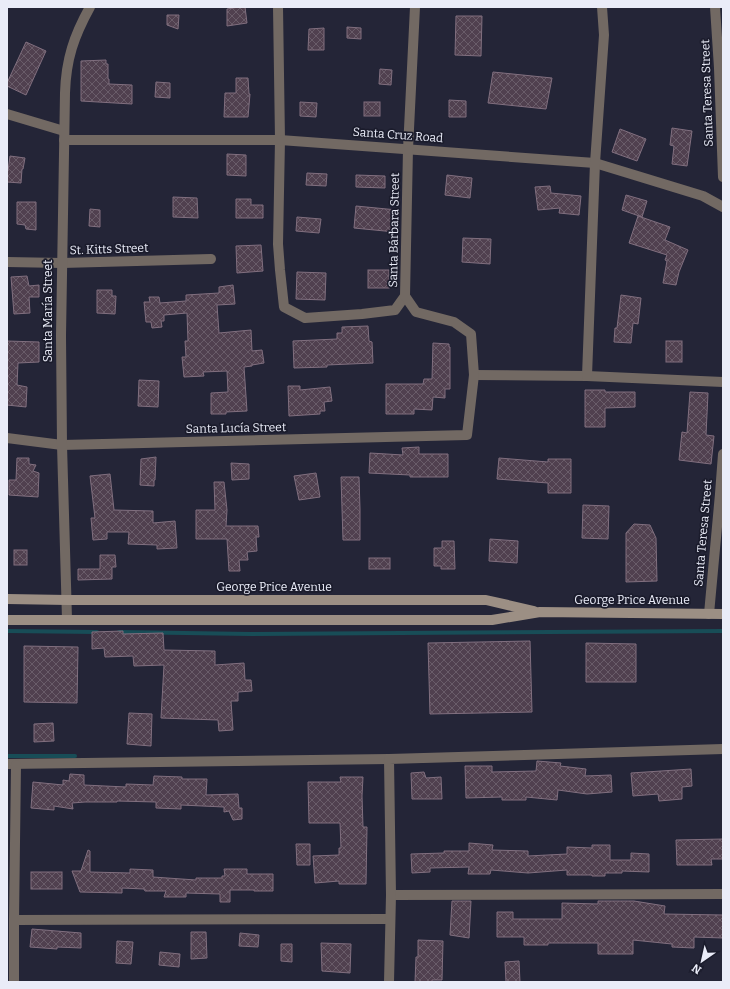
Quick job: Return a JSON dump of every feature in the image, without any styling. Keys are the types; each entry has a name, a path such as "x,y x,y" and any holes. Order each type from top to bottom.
{"main road":[{"name":"George Price Avenue","path":"7,598 67,600 486,600 540,612"},
{"name":"George Price Avenue","path":"7,620 492,620 540,612 723,614"}],"street":[{"name":"Santa María Street","path":"67,619 62,445 61,336 65,77 71,48 90,7"},
{"path":"278,7 280,140 278,244 284,307 305,318 395,310 416,312 454,322 471,334 474,374 587,376 723,382"},
{"name":"Santa Bárbara Street","path":"415,7 408,149 406,296 416,312"},
{"path":"587,376 596,163 604,35 602,7"},
{"name":"Santa Teresa Street","path":"715,7 722,92 723,177"},
{"name":"Santa Cruz Road","path":"7,114 64,135 280,140 596,163 703,196 723,207"},
{"name":"St. Kitts Street","path":"7,262 62,263 211,259"},
{"path":"395,310 406,296"},
{"name":"Santa Lucía Street","path":"7,438 62,445 467,435 474,374"},
{"name":"Santa Teresa Street","path":"709,614 723,454"},
{"path":"14,982 11,765 389,759 723,749"},
{"path":"389,759 391,895 389,982"},
{"path":"391,895 723,894"},
{"path":"14,920 390,919"}],"building":[{"path":"245,7 247,23 227,26 227,9"},
{"path":"167,15 179,15 178,29 167,25"},
{"path":"456,16 482,16 481,56 455,55"},
{"path":"347,27 361,28 361,39 347,38"},
{"path":"324,28 324,50 308,50 309,29"},
{"path":"26,42 46,51 26,95 7,86 7,83"},
{"path":"106,60 106,64 108,64 109,84 132,85 132,104 81,101 81,61"},
{"path":"380,69 392,70 391,85 379,84"},
{"path":"493,72 552,78 546,109 488,103"},
{"path":"236,78 248,78 250,94 248,117 224,117 225,93 236,93"},
{"path":"156,82 170,83 170,98 155,97"},
{"path":"449,100 466,101 466,117 449,117"},
{"path":"300,102 317,103 316,117 300,116"},
{"path":"364,102 380,102 380,116 364,116"},
{"path":"672,128 692,131 687,166 672,164 674,146 670,145"},
{"path":"620,129 646,139 637,161 612,152"},
{"path":"227,154 246,155 246,176 227,175"},
{"path":"10,156 25,158 22,169 21,183 7,182 7,171"},
{"path":"307,173 327,174 326,186 306,185"},
{"path":"356,175 385,176 385,188 356,187"},
{"path":"447,175 472,178 470,198 445,195"},
{"path":"550,186 551,193 581,196 579,215 559,213 560,208 538,210 535,187"},
{"path":"626,195 647,201 642,217 622,210"},
{"path":"173,197 197,198 198,218 173,217"},
{"path":"236,199 251,199 251,205 263,205 263,218 236,218"},
{"path":"17,202 36,202 36,230 26,229 25,225 17,224"},
{"path":"356,206 397,210 395,232 354,228"},
{"path":"90,209 100,210 100,227 89,226"},
{"path":"638,216 670,227 665,240 688,250 679,272 676,285 663,283 667,261 665,260 667,255 629,243"},
{"path":"297,217 321,219 319,233 296,231"},
{"path":"463,238 491,239 490,264 462,262"},
{"path":"261,245 263,271 237,273 236,246"},
{"path":"368,270 389,270 389,288 368,288"},
{"path":"297,272 326,273 325,300 296,299"},
{"path":"27,276 29,286 39,285 39,297 29,297 30,313 14,314 11,277"},
{"path":"233,285 235,304 217,305 219,333 251,330 252,351 262,350 264,363 244,367 247,411 226,412 226,414 211,414 211,393 228,392 227,371 203,372 204,376 184,377 182,357 186,357 185,341 188,341 187,313 164,315 164,321 161,321 162,327 152,328 151,322 146,322 144,302 150,302 149,297 159,297 160,303 186,301 186,295 219,293 219,287"},
{"path":"97,290 112,290 112,296 116,296 115,314 97,313"},
{"path":"621,295 641,298 638,324 633,323 631,343 614,342"},
{"path":"368,326 369,341 372,342 373,363 294,368 293,341 337,339 337,333 342,333 342,327"},
{"path":"7,341 39,342 39,362 18,363 17,385 27,387 26,407 7,405"},
{"path":"666,341 682,341 682,362 666,362"},
{"path":"433,343 449,344 450,347 450,389 445,389 445,398 433,397 432,410 414,409 414,414 386,414 386,384 423,384 424,379 432,379"},
{"path":"139,380 159,381 158,407 138,406"},
{"path":"288,386 300,386 300,390 330,387 332,401 324,402 325,411 320,411 320,414 289,416"},
{"path":"585,390 635,392 635,407 605,408 605,427 585,427"},
{"path":"690,392 708,393 706,435 714,436 711,464 679,460 682,432 687,433"},
{"path":"419,447 419,454 448,454 448,477 410,477 410,475 369,473 370,453 403,455 402,448"},
{"path":"156,457 154,486 140,485 141,459"},
{"path":"17,458 29,458 29,464 36,465 33,471 39,473 38,497 9,495 9,480 16,480"},
{"path":"499,458 548,462 548,459 571,459 571,493 548,493 548,483 497,479"},
{"path":"231,463 249,464 249,479 232,480"},
{"path":"316,473 320,497 299,500 294,476"},
{"path":"110,474 114,510 153,511 153,523 175,521 177,548 157,549 157,545 128,544 129,532 107,532 107,539 93,540 91,518 95,518 90,476"},
{"path":"341,477 359,477 360,540 343,540"},
{"path":"214,482 224,482 227,510 226,526 258,526 259,537 256,537 257,551 247,552 248,560 239,560 240,571 229,571 227,539 196,539 196,510 215,510"},
{"path":"583,505 609,506 608,539 582,538"},
{"path":"634,524 650,525 656,538 657,581 626,582 626,533"},
{"path":"490,539 518,541 517,563 489,561"},
{"path":"442,541 454,541 455,569 441,569 441,566 434,566 434,548 442,548"},
{"path":"14,550 27,550 27,565 14,565"},
{"path":"100,555 115,555 116,567 112,567 112,579 78,580 78,569 100,569"},
{"path":"369,558 390,558 390,569 369,569"},
{"path":"123,631 123,634 163,633 164,650 215,651 215,665 244,663 245,680 251,680 252,691 238,692 238,701 231,701 233,730 219,731 218,720 161,718 164,665 134,666 133,656 105,657 104,648 92,649 92,632"},
{"path":"530,641 532,712 430,714 428,643"},
{"path":"586,643 636,644 636,682 586,682"},
{"path":"24,646 78,647 77,703 24,702"},
{"path":"129,713 152,714 151,746 127,744"},
{"path":"53,723 54,741 34,742 34,724"},
{"path":"537,761 561,763 560,766 586,769 585,776 611,775 612,792 587,794 558,790 557,800 526,797 526,800 502,800 502,797 466,798 465,766 492,766 492,772 536,771"},
{"path":"691,769 692,786 682,787 682,799 659,801 658,794 633,796 631,773"},
{"path":"424,772 426,778 441,777 442,799 412,799 411,773"},
{"path":"70,774 84,775 84,785 126,787 126,784 153,785 154,776 182,777 182,779 207,779 206,795 238,794 239,808 242,808 242,819 233,820 229,811 224,812 224,807 181,805 181,809 156,808 156,802 85,802 72,803 73,809 54,806 54,810 31,808 33,782 63,785 63,780 69,781"},
{"path":"340,777 363,777 363,827 367,827 366,884 339,884 339,881 315,883 313,856 339,855 339,848 341,848 340,823 309,823 308,782 341,782"},
{"path":"723,839 723,859 711,859 712,865 677,865 676,840"},
{"path":"469,843 493,845 492,850 528,851 528,856 567,854 567,847 592,848 592,845 610,845 610,860 631,860 631,853 649,854 649,872 622,871 622,873 605,873 605,876 592,876 567,875 567,870 528,873 491,870 490,874 468,874 469,867 430,868 430,872 412,873 411,854 444,853 444,851 469,851"},
{"path":"296,844 310,844 310,865 297,865"},
{"path":"88,850 90,851 90,872 130,873 130,869 153,870 153,877 196,880 196,878 222,878 222,876 225,876 224,869 247,869 247,874 273,874 273,891 230,890 230,902 220,902 220,894 186,893 186,897 164,897 166,891 145,891 144,889 122,888 122,893 80,892 72,871 81,871"},
{"path":"31,872 62,872 62,889 31,889"},
{"path":"452,901 471,901 469,938 450,935"},
{"path":"598,901 634,901 665,906 664,914 723,915 723,938 694,937 694,948 672,947 672,944 633,940 633,954 598,954 598,943 548,943 548,945 524,945 524,937 497,937 497,912 513,912 513,919 562,919 562,903 598,904"},
{"path":"32,929 81,933 81,948 57,947 57,949 30,947"},
{"path":"191,932 206,932 207,958 191,959"},
{"path":"240,933 259,935 258,947 239,946"},
{"path":"418,940 443,941 442,980 432,980 432,982 415,982 416,957 418,957"},
{"path":"117,941 133,942 131,964 116,963"},
{"path":"321,943 351,944 350,973 322,971"},
{"path":"281,944 292,944 292,962 281,961"},
{"path":"160,952 180,954 179,967 159,965"},
{"path":"519,961 520,982 506,982 505,962"}],"waterway":[{"path":"7,631 97,632"},
{"path":"119,632 251,634 723,631"},
{"path":"7,756 75,756"}]}
